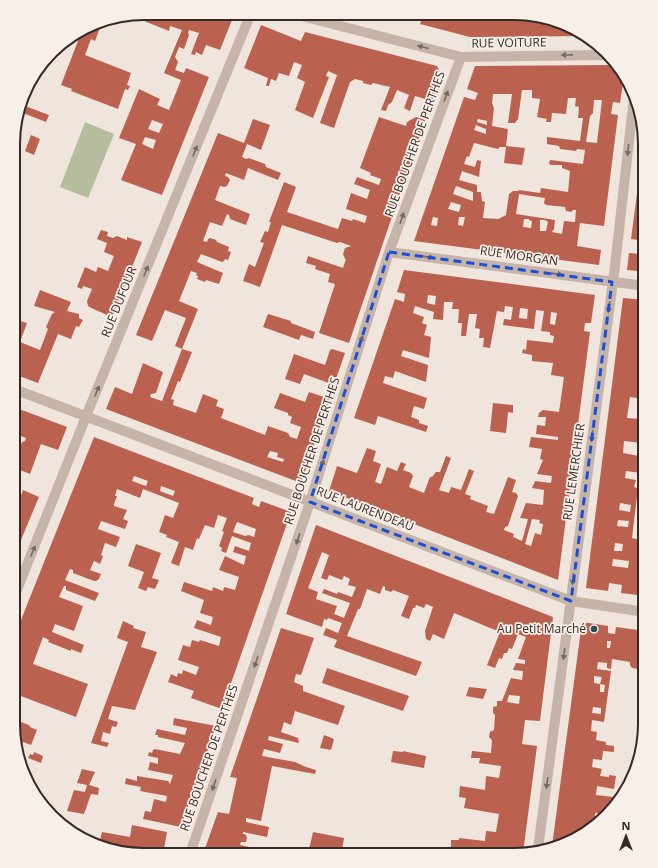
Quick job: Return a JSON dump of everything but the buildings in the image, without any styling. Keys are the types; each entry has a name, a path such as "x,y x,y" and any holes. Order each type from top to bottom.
{"street":[{"name":"RUE DUFOUR","path":"20,582 248,20"},
{"name":"RUE VOITURE","path":"317,20 461,57 599,54"},
{"name":"RUE BOUCHER DE PERTHES","path":"192,848 310,502 389,252 461,57"},
{"name":"RUE LEMERCHIER","path":"539,846 612,282 633,109"},
{"name":"RUE MORGAN","path":"389,252 638,285"},
{"name":"RUE LAURENDEAU","path":"20,391 571,601 638,611"}],"highlighted area":[{"path":"389,252 612,282 571,601 310,502"}],"green space":[{"path":"85,122 114,134 88,198 60,187"}],"place":[{"name":"Au Petit Marché","path":"594,629"}]}
